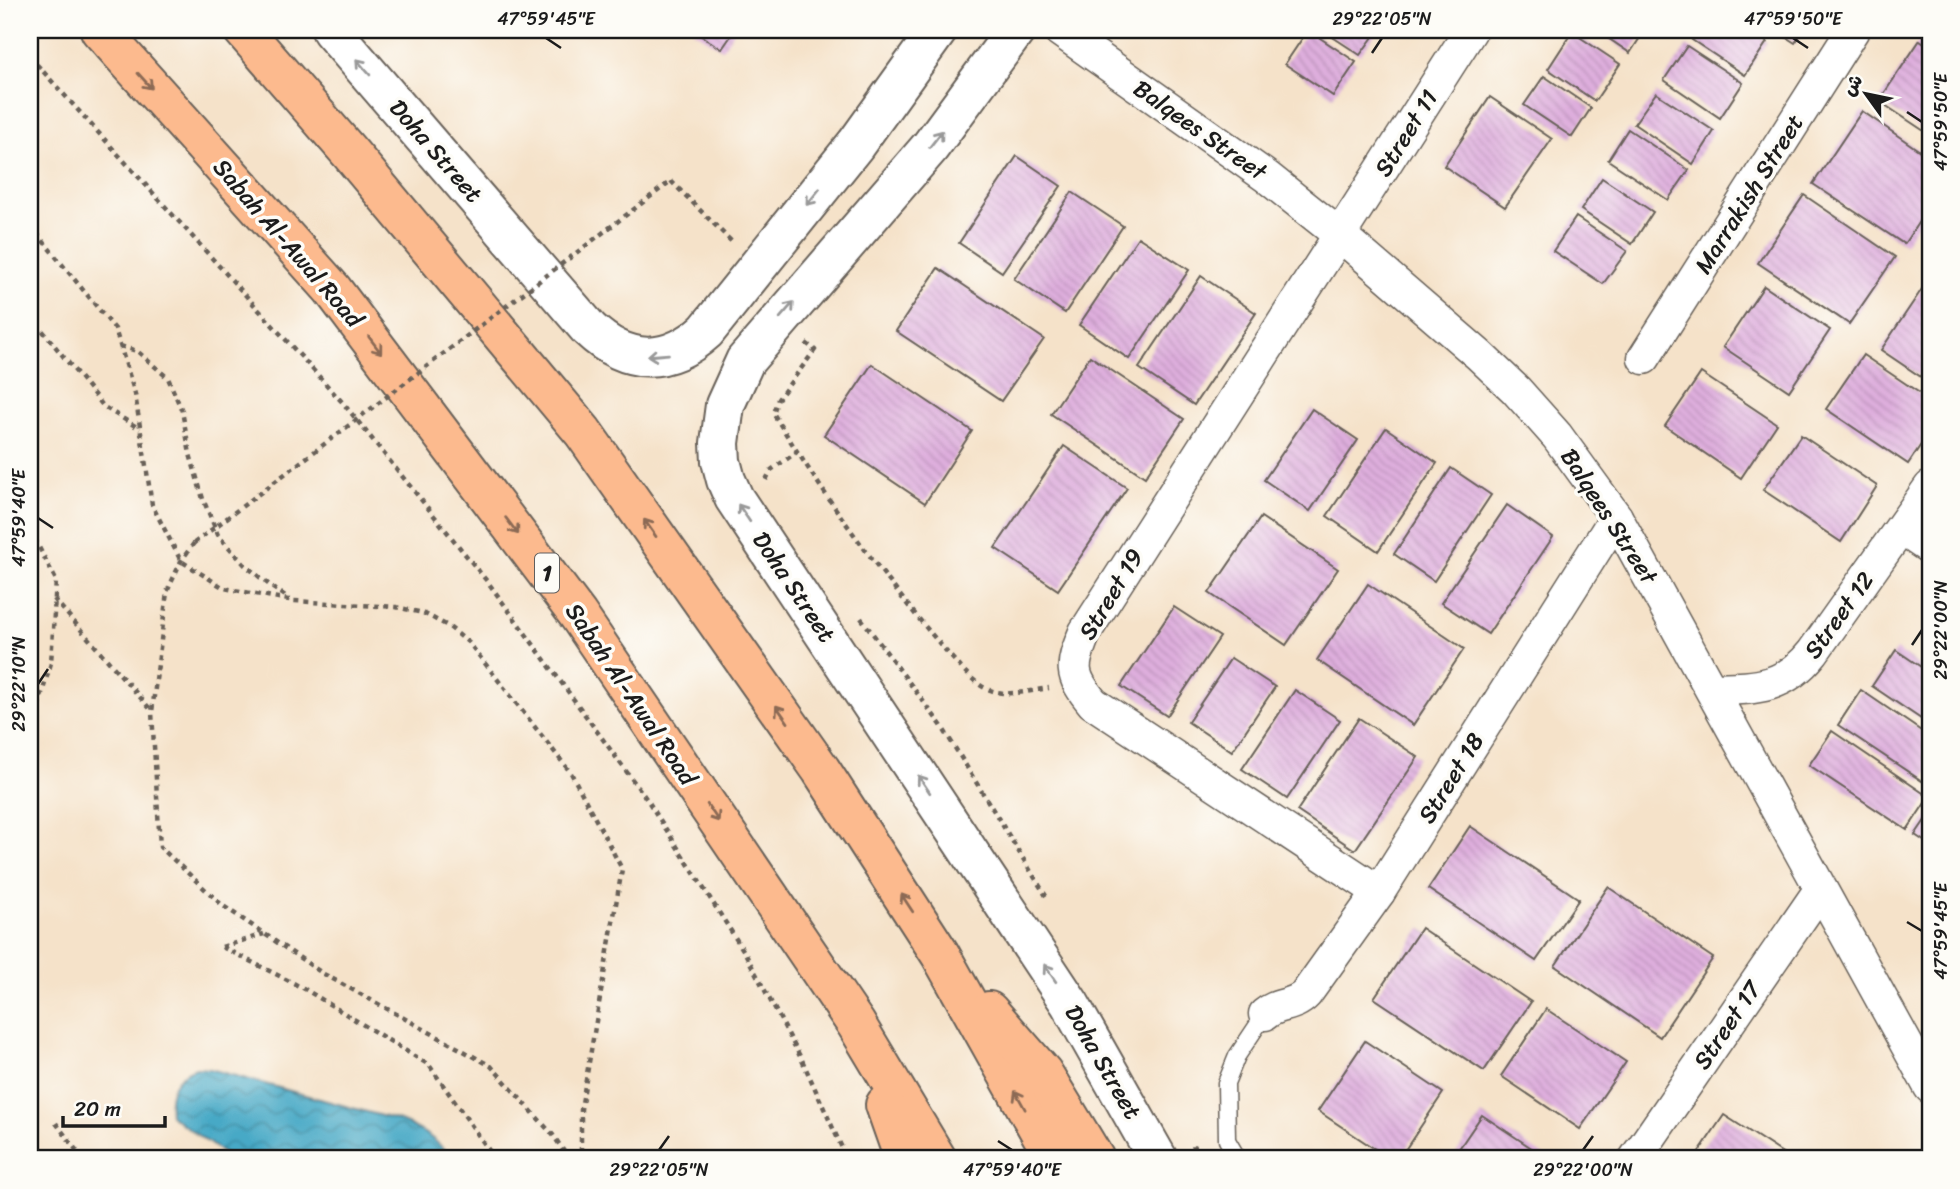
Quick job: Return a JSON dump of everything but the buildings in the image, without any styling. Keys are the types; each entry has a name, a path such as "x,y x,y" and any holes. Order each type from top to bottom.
{"highway":[{"name":"Sabah Al-Awal Road","path":"100,30 332,289 578,615 856,1024 937,1159"},
{"path":"243,30 350,153 583,432 821,770 940,954 1055,1159"},
{"path":"940,954 1044,1073 1096,1159"},
{"path":"856,1024 904,1159"}],"street":[{"name":"Doha Street","path":"331,30 589,329 611,347 631,354 666,356 691,344 706,331 856,144 938,30"},
{"name":"Doha Street","path":"1016,30 930,147 746,361 730,390 722,423 721,461 734,498 1070,1004 1158,1159"},
{"name":"Balqees Street","path":"1059,30 1267,177 1341,236 1516,390 1557,436 1616,517 1820,890 1917,1037 1930,1087"},
{"name":"Street 11","path":"1341,236 1471,30"},
{"name":"Marrakish Street","path":"1644,358 1853,30"},
{"path":"856,144 849,158 850,174 860,187 875,193 891,191"},
{"name":"Street 19","path":"1077,684 1073,660 1085,632 1341,236"},
{"name":"Street 12","path":"1712,689 1765,685 1784,679 1798,669 1813,652 1930,487"},
{"name":"Street 18","path":"1265,1014 1275,1007 1294,1003 1307,994 1379,892 1616,517"},
{"path":"1902,529 1930,548"},
{"path":"1077,684 1093,703 1379,892"},
{"name":"Street 17","path":"1635,1159 1820,890"}],"lane":[{"path":"1238,1159 1227,1140 1226,1083 1237,1056 1265,1014"}],"path":[{"path":"30,57 343,403 491,584 648,801 745,953 803,1060 847,1159"},
{"path":"569,1159 553,1135 491,1066 322,973 222,905 160,847 152,712 167,592 181,561 194,543 671,181 714,224"},
{"path":"30,225 115,329 135,394 152,505 181,561 224,588 294,601 396,607 423,613 448,626 469,643 571,773 622,869 581,1109 580,1159"},
{"path":"30,315 104,407 141,430"},
{"path":"779,320 816,350 778,398 773,413 816,484 880,571 947,652 984,688 1007,694 1077,684"},
{"path":"120,346 137,351 168,378 181,411 203,499 218,535 245,565 272,588 294,601"},
{"path":"30,530 55,580 51,663 30,734"},
{"path":"54,599 152,712"},
{"path":"265,934 222,947 303,988 429,1065 495,1159"},
{"path":"56,1124 83,1159"}],"water":[{"path":"196,1068 210,1069 400,1121 429,1136 452,1159 231,1159 170,1115 171,1092 177,1080"}]}
